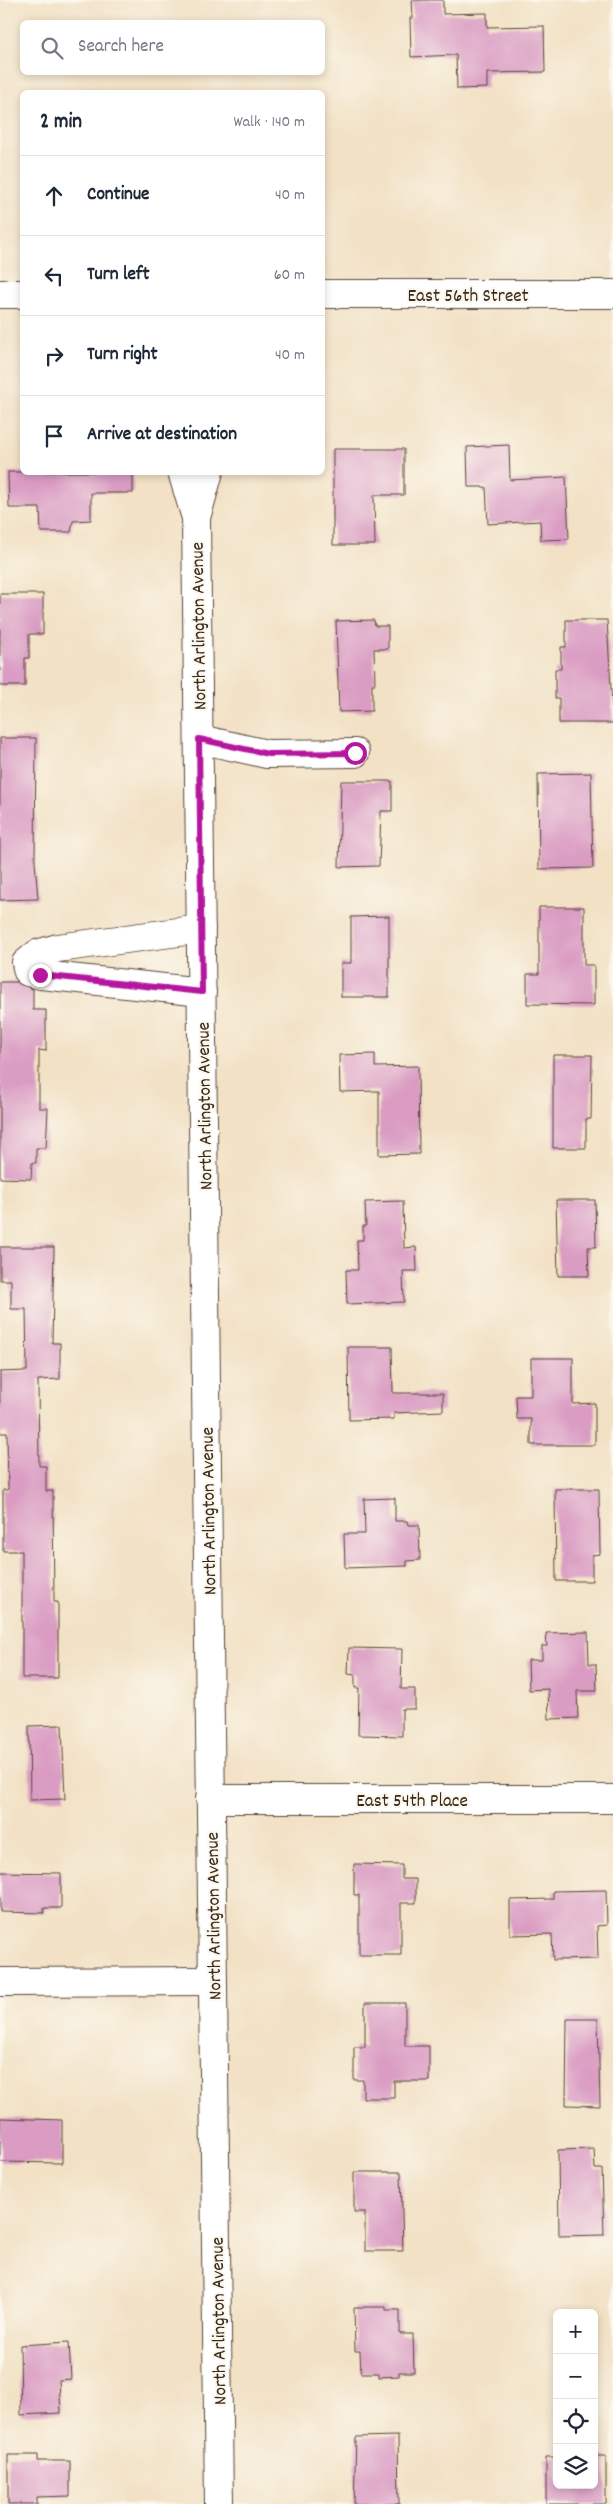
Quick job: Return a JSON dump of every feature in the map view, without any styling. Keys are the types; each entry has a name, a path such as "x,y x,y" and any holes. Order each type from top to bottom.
{"main road":[{"path":"0,294 20,294"},
{"name":"East 56th Street","path":"325,294 613,294"},
{"name":"North Arlington Avenue","path":"183,475 196,518 219,2504"},
{"name":"North Arlington Avenue","path":"196,518 208,475"},
{"path":"199,739 268,754 355,753"},
{"path":"201,929 58,948 37,954 26,963 28,972 40,975 202,992"},
{"name":"East 54th Place","path":"210,1799 613,1798"},
{"path":"0,1982 212,1981"}],"building":[{"path":"412,0 443,0 443,14 487,13 487,27 544,26 545,72 487,73 487,88 457,89 456,55 411,57 410,18 413,18"},
{"path":"509,445 510,480 566,477 569,539 541,540 540,521 488,524 486,487 468,487 467,447"},
{"path":"333,449 404,449 404,495 374,495 375,545 333,545"},
{"path":"8,472 20,472 20,475 133,475 133,493 91,493 91,520 73,521 71,532 41,532 40,508 9,508"},
{"path":"0,594 43,594 43,634 29,634 29,658 25,658 25,686 0,686"},
{"path":"374,620 375,626 388,626 388,649 374,649 375,684 372,684 372,711 339,712 336,621"},
{"path":"566,620 607,620 613,723 559,723 559,698 555,698 555,669 561,669 561,647 566,647"},
{"path":"0,738 36,738 35,862 38,899 0,900"},
{"path":"591,773 593,868 539,869 538,774"},
{"path":"341,781 392,781 392,811 381,811 379,866 339,867"},
{"path":"539,907 584,907 584,965 594,965 594,1005 527,1004 527,974 539,974"},
{"path":"389,916 389,997 341,997 341,963 351,963 351,917"},
{"path":"0,982 16,982 33,989 33,1010 46,1010 46,1051 39,1050 39,1108 48,1108 46,1148 36,1148 36,1163 32,1163 31,1179 0,1178"},
{"path":"375,1054 375,1067 418,1066 419,1154 379,1155 379,1091 340,1092 339,1055"},
{"path":"553,1055 592,1055 591,1119 586,1119 586,1148 553,1148"},
{"path":"556,1200 595,1200 596,1247 588,1247 589,1276 558,1276"},
{"path":"403,1201 404,1248 416,1247 417,1271 403,1271 404,1302 347,1304 346,1270 358,1270 357,1240 363,1240 363,1226 366,1226 365,1202"},
{"path":"0,1247 54,1247 52,1343 60,1343 60,1379 38,1380 39,1466 46,1466 46,1491 53,1491 54,1602 58,1602 58,1678 22,1678 22,1551 3,1551 3,1490 8,1490 7,1433 0,1433 0,1372 27,1371 26,1309 11,1309 11,1280 0,1280"},
{"path":"348,1347 392,1347 393,1393 443,1393 443,1411 394,1413 394,1419 349,1420"},
{"path":"531,1358 573,1358 573,1404 595,1403 595,1445 531,1445 531,1419 517,1419 516,1396 531,1396"},
{"path":"555,1489 599,1489 600,1554 592,1555 592,1581 556,1581"},
{"path":"395,1498 395,1521 407,1521 408,1525 419,1525 420,1560 407,1561 407,1566 345,1568 344,1534 365,1534 364,1499"},
{"path":"588,1632 589,1664 596,1664 597,1691 577,1691 578,1718 549,1719 548,1689 529,1690 528,1660 542,1660 542,1646 547,1646 546,1633"},
{"path":"349,1648 402,1649 401,1689 415,1689 415,1709 402,1709 402,1736 358,1735 359,1688 355,1688 355,1675 348,1674"},
{"path":"62,1725 65,1799 30,1800 29,1726"},
{"path":"354,1864 402,1865 402,1879 416,1879 416,1903 401,1903 401,1955 359,1955 359,1895 354,1895"},
{"path":"0,1872 61,1873 61,1908 44,1908 44,1913 0,1912"},
{"path":"606,1890 607,1925 597,1926 598,1959 553,1960 552,1934 510,1935 510,1900 553,1899 553,1891"},
{"path":"365,2003 405,2003 405,2046 429,2046 429,2081 394,2081 394,2098 363,2098 363,2080 354,2080 354,2047 365,2047"},
{"path":"567,2019 598,2019 600,2106 566,2105"},
{"path":"0,2118 62,2120 62,2163 0,2162"},
{"path":"594,2149 595,2169 602,2169 604,2235 559,2236 558,2150"},
{"path":"354,2172 401,2172 403,2251 365,2251 365,2212 354,2212"},
{"path":"354,2307 386,2307 386,2310 400,2310 400,2334 413,2334 414,2372 399,2372 399,2376 379,2377 379,2373 361,2373 360,2351 355,2351"},
{"path":"69,2342 71,2379 59,2380 61,2413 21,2415 20,2345"},
{"path":"398,2436 399,2504 354,2504 356,2437"},
{"path":"8,2455 38,2455 38,2461 70,2461 70,2496 37,2497 37,2504 8,2504"},
{"path":"598,2456 606,2456 606,2504 546,2504 546,2457 553,2457 553,2489 598,2489"}],"route":[{"path":"40,975 202,992 199,739 268,754 355,753"}]}
